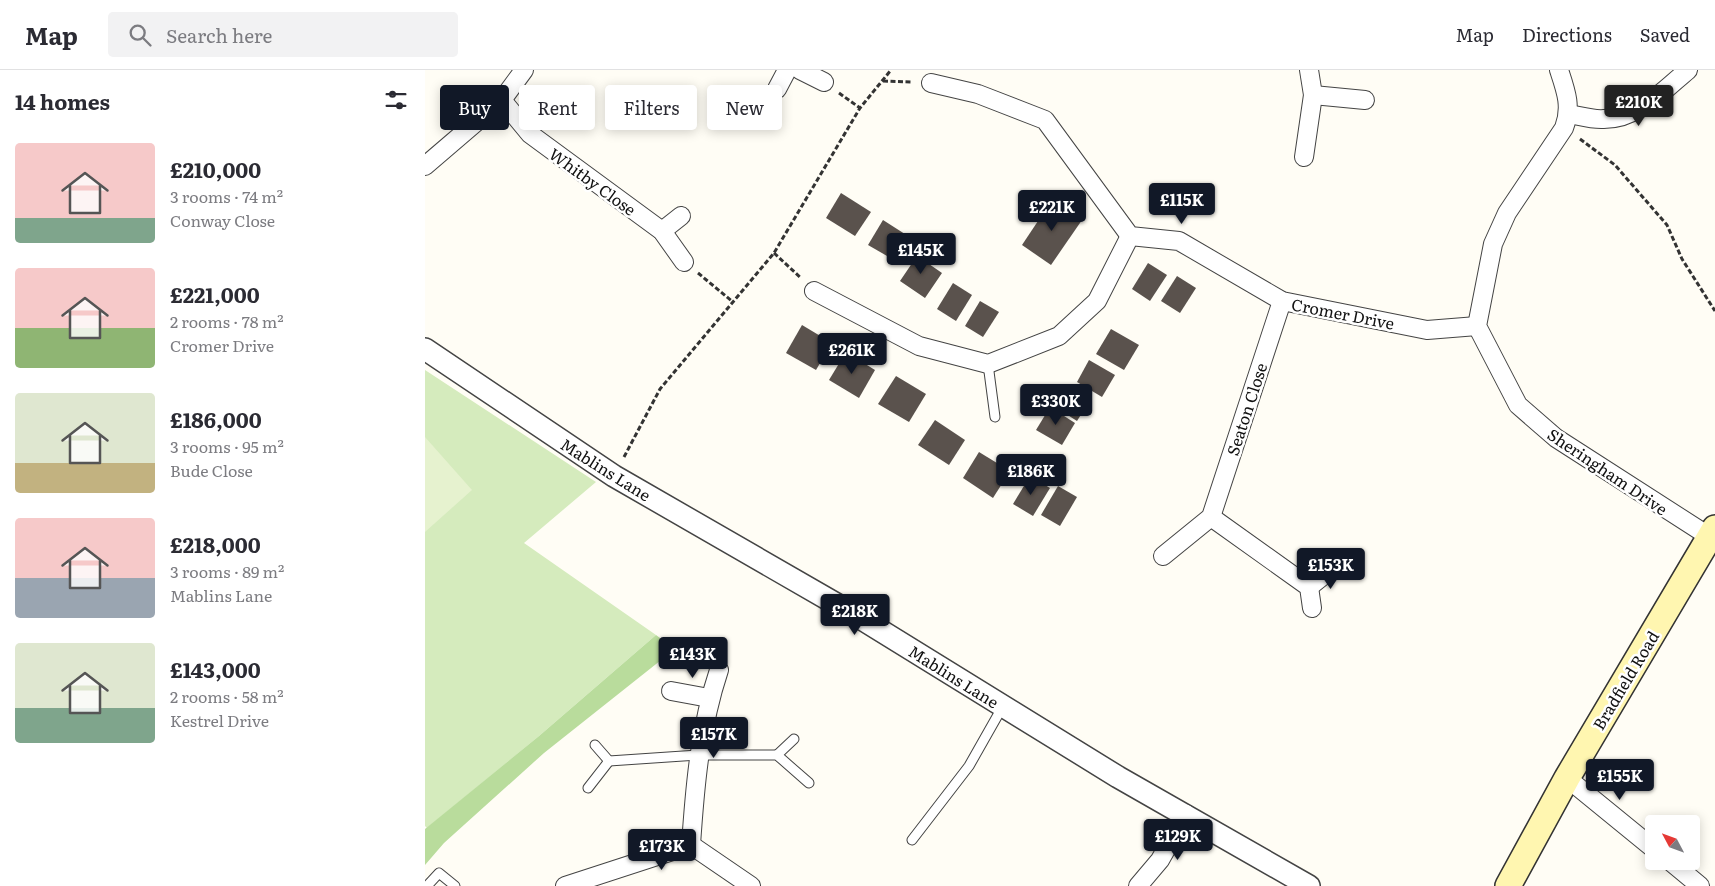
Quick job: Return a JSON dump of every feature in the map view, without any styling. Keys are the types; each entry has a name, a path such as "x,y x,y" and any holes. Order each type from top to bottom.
{"main road":[{"name":"Bradfield Road","path":"1508,886 1567,778 1712,533"}],"street":[{"path":"509,90 524,70"},
{"path":"779,85 787,70"},
{"path":"800,70 824,82"},
{"path":"1304,157 1313,95 1309,70"},
{"path":"1477,326 1493,244 1507,213 1567,121 1568,98 1559,70"},
{"path":"1567,121 1605,120 1625,116 1646,105 1688,70"},
{"path":"814,291 919,346 988,364 1059,336 1097,300 1130,236 1045,120 978,94 931,83"},
{"path":"1313,95 1365,100"},
{"name":"Whitby Close","path":"509,108 530,134 662,231 684,262"},
{"path":"425,166 467,130"},
{"path":"662,231 681,216"},
{"name":"Cromer Drive","path":"1130,236 1179,240 1282,301 1427,330 1477,326"},
{"name":"Seaton Close","path":"1211,517 1282,301"},
{"name":"Sheringham Drive","path":"1477,326 1518,405 1556,438 1712,533"},
{"name":"Mablins Lane","path":"425,349 614,476 857,616 1118,777 1186,814 1309,886"},
{"path":"1163,556 1211,517 1309,587 1312,608"},
{"path":"1309,587 1333,568"},
{"path":"691,844 698,755 709,698 719,670"},
{"path":"671,692 709,698"},
{"path":"1567,778 1645,841"},
{"path":"1138,886 1160,860 1186,814"},
{"path":"565,886 691,844"},
{"path":"691,844 751,886"},
{"path":"1681,870 1701,886"}],"lane":[{"path":"988,364 995,418"},
{"path":"912,840 969,766 1003,706"},
{"path":"777,755 794,739"},
{"path":"595,745 609,761"},
{"path":"588,788 609,761 698,755 777,755 809,783"},
{"path":"427,886 439,873 455,886"}],"path":[{"path":"614,476 660,389 774,253 860,108 891,70"},
{"path":"883,81 931,83"},
{"path":"824,82 860,108"},
{"path":"1567,121 1615,165 1667,225 1682,259 1715,311"},
{"path":"774,253 814,291"},
{"path":"684,262 733,302"}],"green space":[{"path":"425,370 596,482 524,543 656,635 539,736 427,828 425,826"},
{"path":"425,437 472,490 425,532"},
{"path":"656,635 675,649 544,753 444,843 425,865 425,829 539,736"}],"building":[{"path":"841,193 871,212 855,236 826,218"},
{"path":"1052,200 1082,220 1051,265 1022,245"},
{"path":"883,220 908,236 894,260 868,245"},
{"path":"921,250 932,258 929,264 942,273 925,298 900,281"},
{"path":"1148,263 1167,275 1150,301 1132,289"},
{"path":"1177,276 1196,288 1180,313 1161,301"},
{"path":"953,283 972,295 956,321 937,309"},
{"path":"980,301 999,312 983,337 965,326"},
{"path":"802,325 832,343 816,370 786,353"},
{"path":"1111,329 1139,345 1124,370 1096,354"},
{"path":"846,352 875,370 859,398 829,380"},
{"path":"1089,360 1115,375 1102,397 1077,382"},
{"path":"896,376 926,394 909,422 878,404"},
{"path":"1065,384 1090,400 1077,421 1052,405"},
{"path":"1050,407 1075,423 1062,445 1036,430"},
{"path":"935,420 965,440 949,465 918,445"},
{"path":"979,452 1010,471 993,498 963,478"},
{"path":"1030,476 1050,488 1033,516 1013,504"},
{"path":"1058,486 1077,497 1060,526 1041,515"}]}
